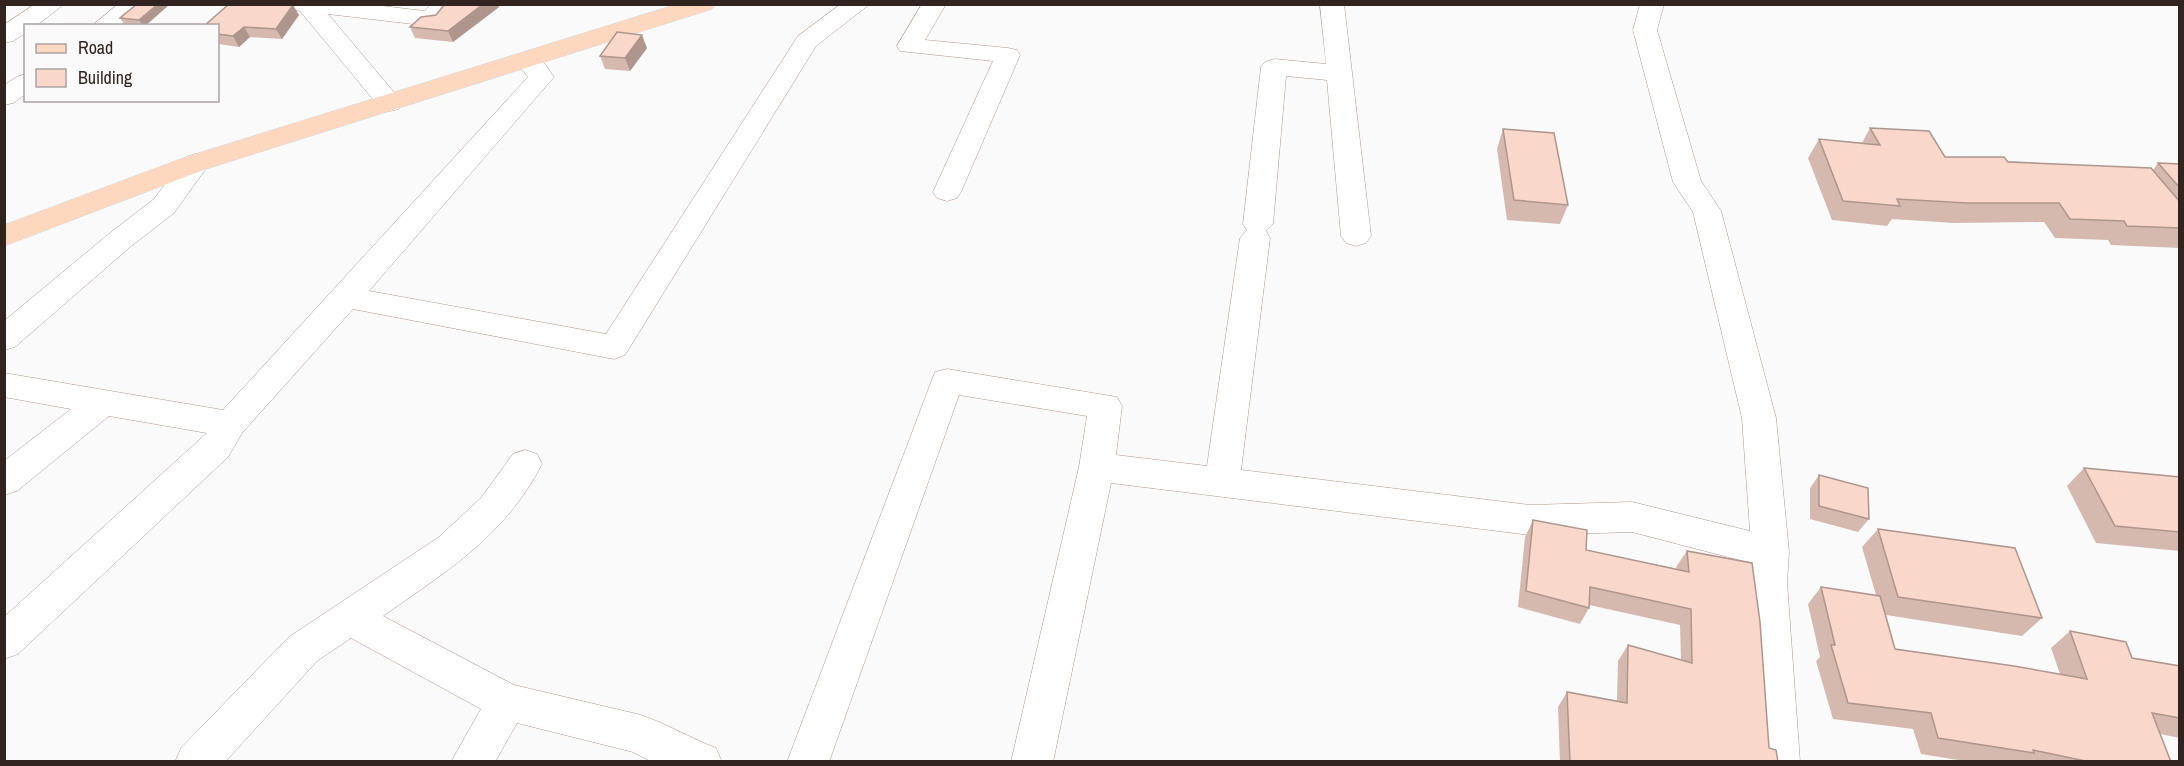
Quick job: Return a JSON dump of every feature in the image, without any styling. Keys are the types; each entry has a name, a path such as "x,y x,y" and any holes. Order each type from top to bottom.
{"main road":[{"path":"4,236 196,162 704,4"}],"street":[{"path":"4,36 52,4"},
{"path":"107,24 134,4"},
{"path":"346,297 614,347 807,41 858,4"},
{"path":"934,4 909,45 1008,55 947,192"},
{"path":"1332,4 1356,236"},
{"path":"1652,4 1645,30 1687,182 1707,211 1760,418 1770,552 1768,582 1779,762"},
{"path":"303,5 437,12"},
{"path":"303,5 390,103"},
{"path":"4,642 216,447 230,424 541,77 527,59"},
{"path":"1222,483 1257,231 1274,67 1339,74"},
{"path":"4,97 24,83"},
{"path":"4,339 120,240 164,206 196,162"},
{"path":"808,762 947,381 1105,406 1097,467 1032,762"},
{"path":"4,385 230,424"},
{"path":"4,481 102,402"},
{"path":"196,762 303,649 452,548 494,508 525,464"},
{"path":"1097,467 1530,520 1632,517 1770,552"},
{"path":"349,617 507,702 641,734 688,759 701,762"},
{"path":"472,762 507,702"}],"building":[{"path":"137,4 158,4 139,20 120,18"},
{"path":"229,4 293,5 276,29 244,27 233,36 219,34 219,24 206,24"},
{"path":"445,4 483,4 448,31 410,27 421,17 436,15"},
{"path":"617,32 642,35 625,58 600,56"},
{"path":"1870,128 1929,131 1945,157 2004,157 2008,162 2151,168 2180,202 2180,228 2127,226 2124,221 2070,219 2059,203 1967,203 1897,199 1900,206 1843,201 1819,139 1880,145"},
{"path":"1503,129 1554,133 1568,205 1514,200"},
{"path":"2158,163 2180,164 2180,188"},
{"path":"2084,468 2180,477 2180,532 2115,526"},
{"path":"1819,475 1868,488 1869,519 1819,506"},
{"path":"1533,520 1587,530 1586,550 1689,572 1687,551 1752,563 1760,622 1769,748 1776,750 1778,762 1570,762 1567,692 1627,703 1628,645 1692,663 1691,609 1590,587 1589,608 1526,591"},
{"path":"1878,529 2015,548 2042,618 1898,597"},
{"path":"1821,587 1880,596 1895,649 2087,679 2070,631 2126,642 2132,658 2180,666 2180,718 2152,713 2171,762 2090,762 2033,750 2034,753 1938,738 1931,713 1848,703 1831,645 1835,645"}]}
